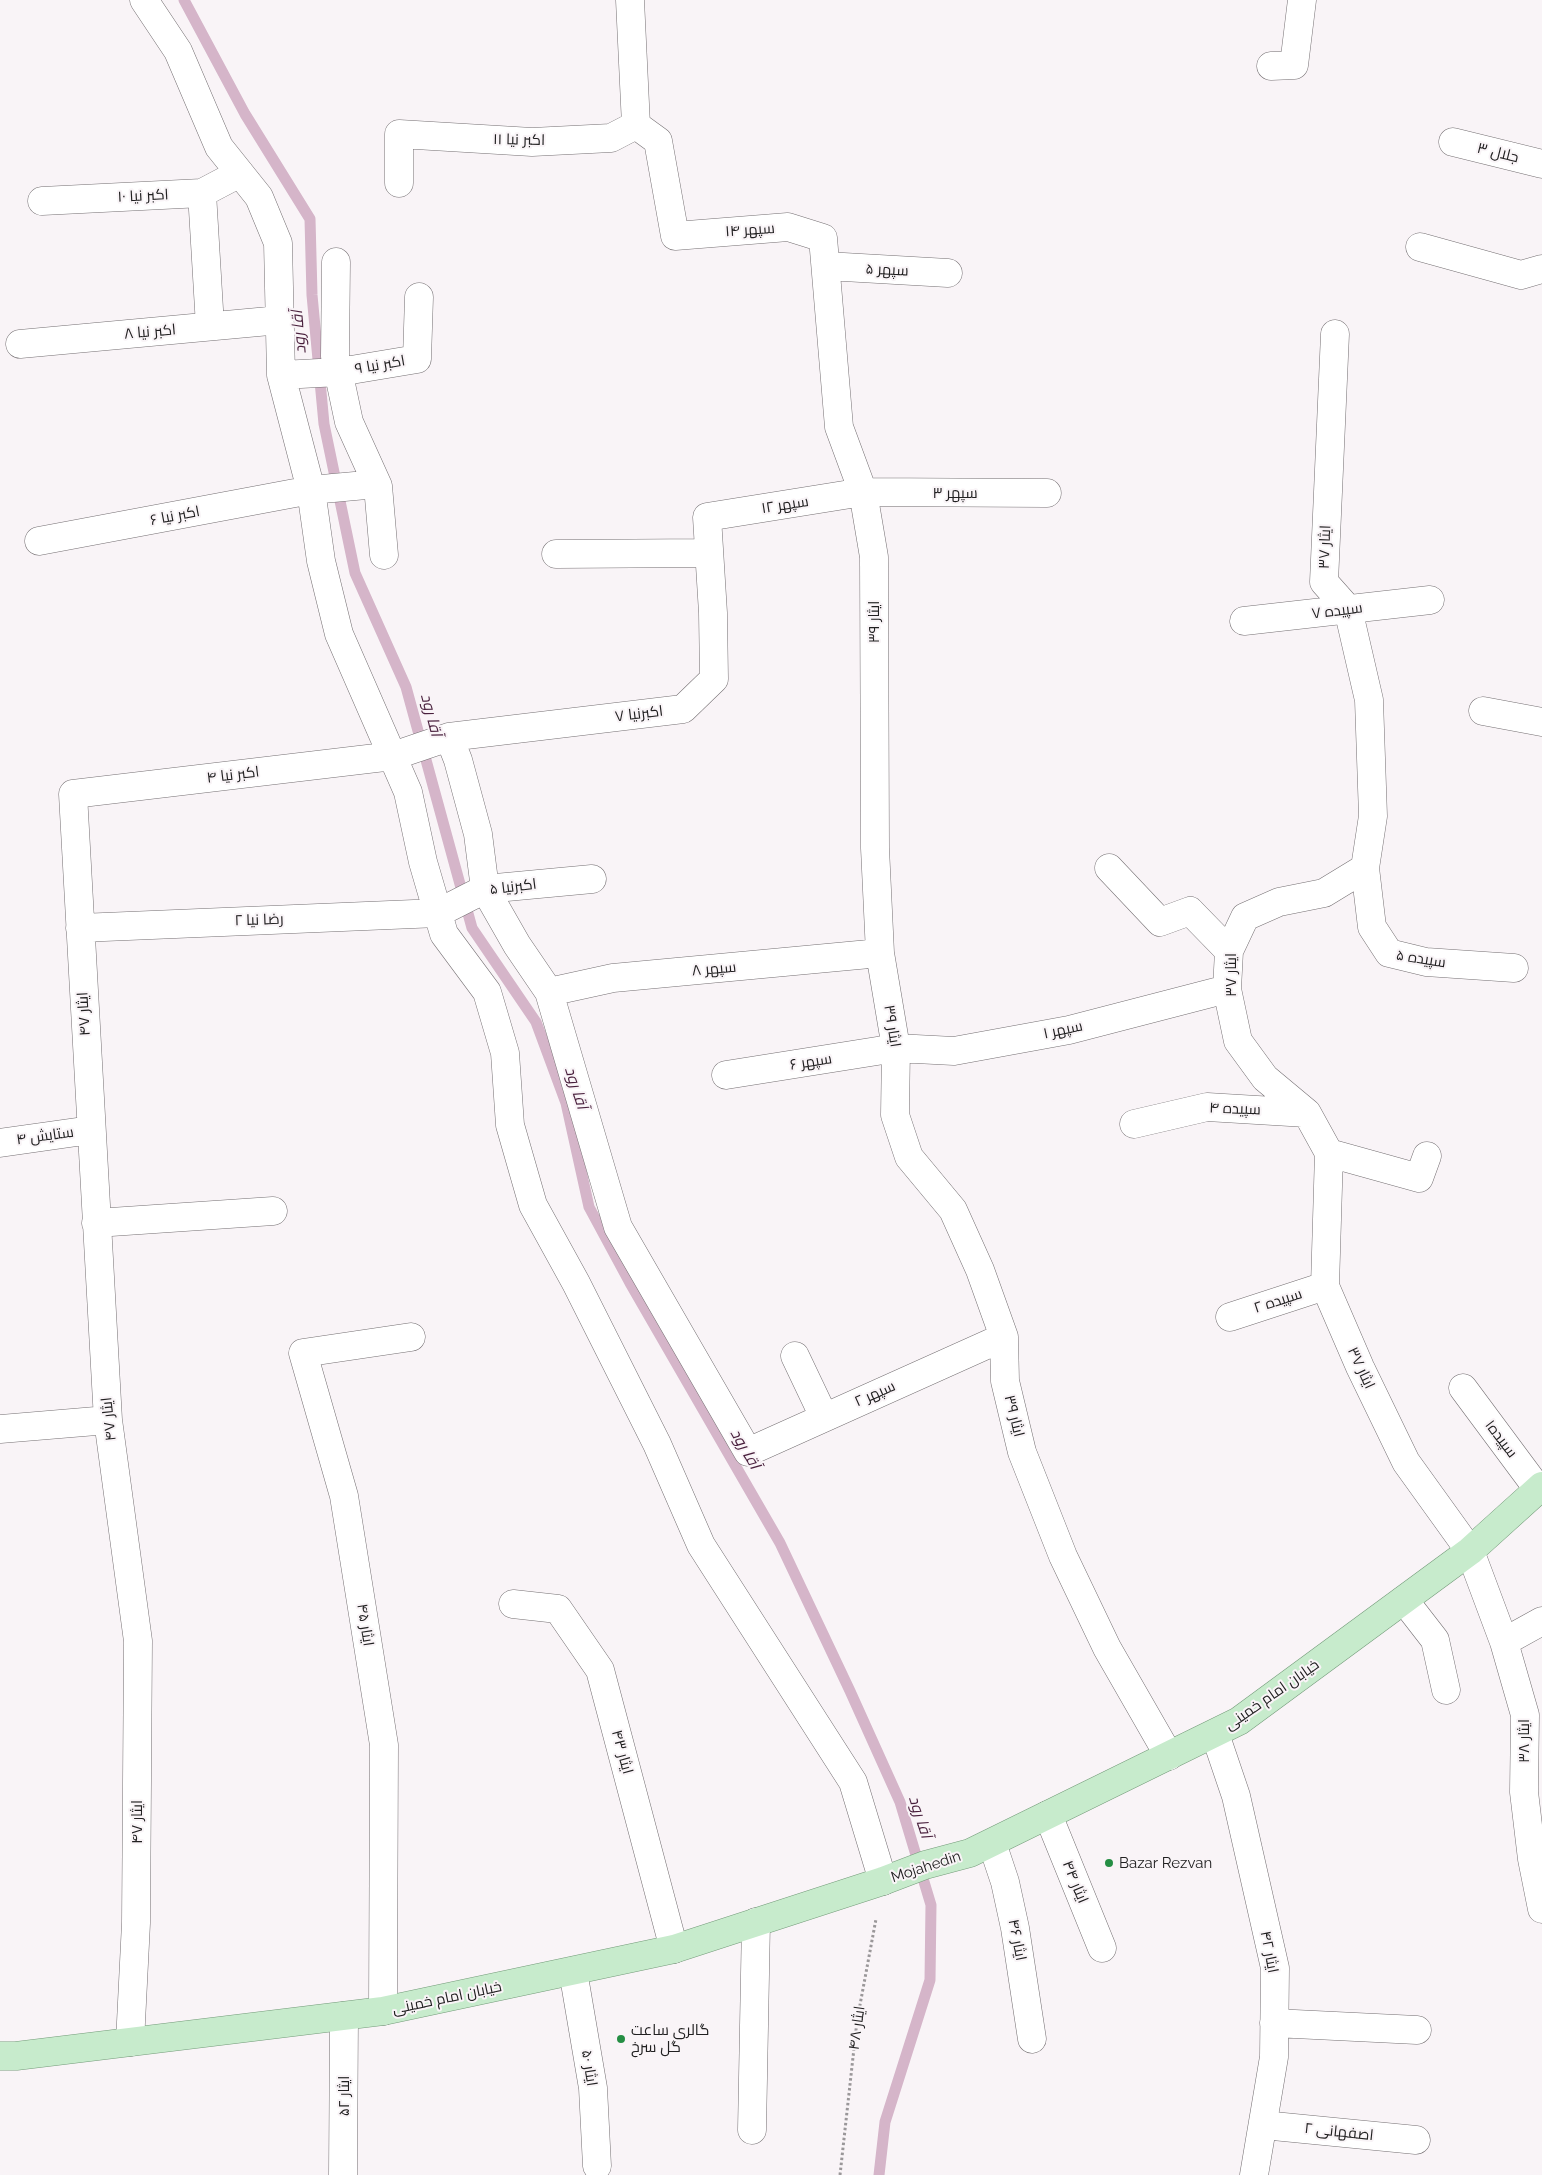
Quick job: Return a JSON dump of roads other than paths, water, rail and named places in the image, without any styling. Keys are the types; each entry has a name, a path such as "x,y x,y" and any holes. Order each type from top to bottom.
{"main road":[{"name":"خیابان امام خمینی","path":"981,1848 1239,1721 1470,1551 1540,1488"},
{"name":"Mojahedin","path":"883,1882 925,1864 981,1848"},
{"name":"خیابان امام خمینی","path":"0,2056 16,2056 383,2011 674,1949 883,1882"}],"street":[{"path":"144,0 178,51 219,147 259,197 278,243 281,375 311,490 321,561 339,634 408,792 423,862 444,934 486,992 505,1053 510,1125 533,1205 576,1283 656,1444 701,1545 853,1782 883,1882"},
{"path":"630,0 636,125"},
{"path":"1271,66 1294,65 1302,0"},
{"name":"اکبر نیا ۱۱","path":"399,183 399,134 532,142 611,138 636,125"},
{"name":"سپهر ۱۴","path":"636,125 658,141 674,236 788,227 823,238"},
{"name":"جلال ۳","path":"1453,142 1542,164"},
{"name":"اکبر نیا ۱۰","path":"42,201 202,193 240,173"},
{"path":"202,193 210,326"},
{"name":"ایثار ۳۹","path":"823,238 839,427 863,492 874,557 875,848 880,953 896,1048 895,1114 909,1157 953,1210 980,1270 1004,1337 1005,1381 1022,1452 1063,1556 1107,1648 1169,1756"},
{"path":"1420,247 1521,275 1542,269"},
{"path":"336,262 335,356 349,422 377,484 384,555"},
{"name":"سپهر ۵","path":"826,266 948,273"},
{"name":"اکبر نیا ۹","path":"281,375 339,372 417,359 419,297"},
{"name":"اکبر نیا ۸","path":"20,344 280,320"},
{"name":"ایثار ۳۷","path":"1335,334 1324,582 1348,609 1368,700 1373,816 1365,868 1324,893 1279,902 1245,918 1229,951 1227,989 1238,1040 1265,1078 1307,1113 1329,1153 1325,1286 1360,1367 1406,1462 1470,1551"},
{"name":"اکبر نیا ۶","path":"39,541 311,490 377,484"},
{"name":"سپهر ۳","path":"863,492 1047,493"},
{"name":"سپهر ۱۲","path":"707,517 863,492"},
{"name":"اکبرنیا ۷","path":"393,756 449,737 683,709 714,679 714,613 707,517"},
{"path":"556,554 709,552"},
{"name":"سپیده ۷","path":"1244,621 1430,600"},
{"path":"1483,711 1542,722"},
{"path":"449,737 458,760 478,834 485,889 517,945 549,992"},
{"name":"اکبر نیا ۴","path":"73,794 393,756"},
{"name":"ایثار ۴۷","path":"73,794 90,1130 108,1420 138,1641 136,1923 130,2042"},
{"path":"1109,868 1160,922 1190,911 1229,951"},
{"name":"سپیده ۵","path":"1365,868 1372,927 1389,953 1426,962 1514,968"},
{"name":"اکبرنیا ۵","path":"438,913 485,889 592,879"},
{"name":"رضا نیا ۲","path":"80,928 438,913"},
{"name":"سپهر ۸","path":"549,992 613,978 880,953"},
{"name":"سپهر ۱","path":"896,1048 954,1051 1070,1030 1227,989"},
{"name":"سپهر ۲","path":"549,992 618,1227 748,1452 1004,1337"},
{"name":"سپهر ۶","path":"726,1075 896,1048"},
{"name":"سپیده ۴","path":"1134,1124 1207,1107 1307,1113"},
{"name":"ستایش ۴","path":"0,1143 90,1130"},
{"path":"1329,1153 1419,1178 1427,1156"},
{"path":"96,1223 273,1212"},
{"name":"سپیده ۲","path":"1230,1317 1325,1286"},
{"name":"ایثار ۴۵","path":"383,2011 384,1746 344,1496 303,1352 411,1337"},
{"path":"794,1356 824,1417"},
{"name":"سپیده۱","path":"1463,1388 1540,1488"},
{"path":"0,1429 108,1420"},
{"name":"ایثار ۳۸","path":"1470,1551 1504,1642 1525,1715 1533,1791 1532,1859 1542,1909"},
{"path":"1404,1600 1435,1640 1446,1690"},
{"name":"ایثار ۴۳","path":"513,1604 558,1609 600,1670 674,1949"},
{"path":"1504,1642 1542,1621"},
{"name":"ایثار ۴۲","path":"1215,1734 1236,1796 1275,1968 1274,2057 1254,2175"},
{"name":"ایثار ۴۴","path":"1048,1815 1102,1948"},
{"name":"ایثار ۴۶","path":"981,1848 1005,1882 1015,1928 1032,2039"},
{"path":"752,2130 756,1922"},
{"name":"ایثار ۵۰","path":"573,1971 593,2088 597,2166"},
{"name":"ایثار ۵۲","path":"343,2175 344,2016"},
{"path":"1274,2024 1417,2030"},
{"name":"اصفهانی ۲","path":"1262,2125 1416,2140"}],"waterway":[{"name":"آقا رود","path":"184,0 245,114 310,219 312,295 324,424 355,573 406,687 472,928 536,1022 566,1103 589,1207 630,1283 780,1543 900,1802 931,1905 930,1980 885,2122 879,2175"}],"place":[{"name":"Bazar Rezvan","path":"1109,1863"},
{"name":"گالری ساعت گل سرخ","path":"621,2039"}]}
